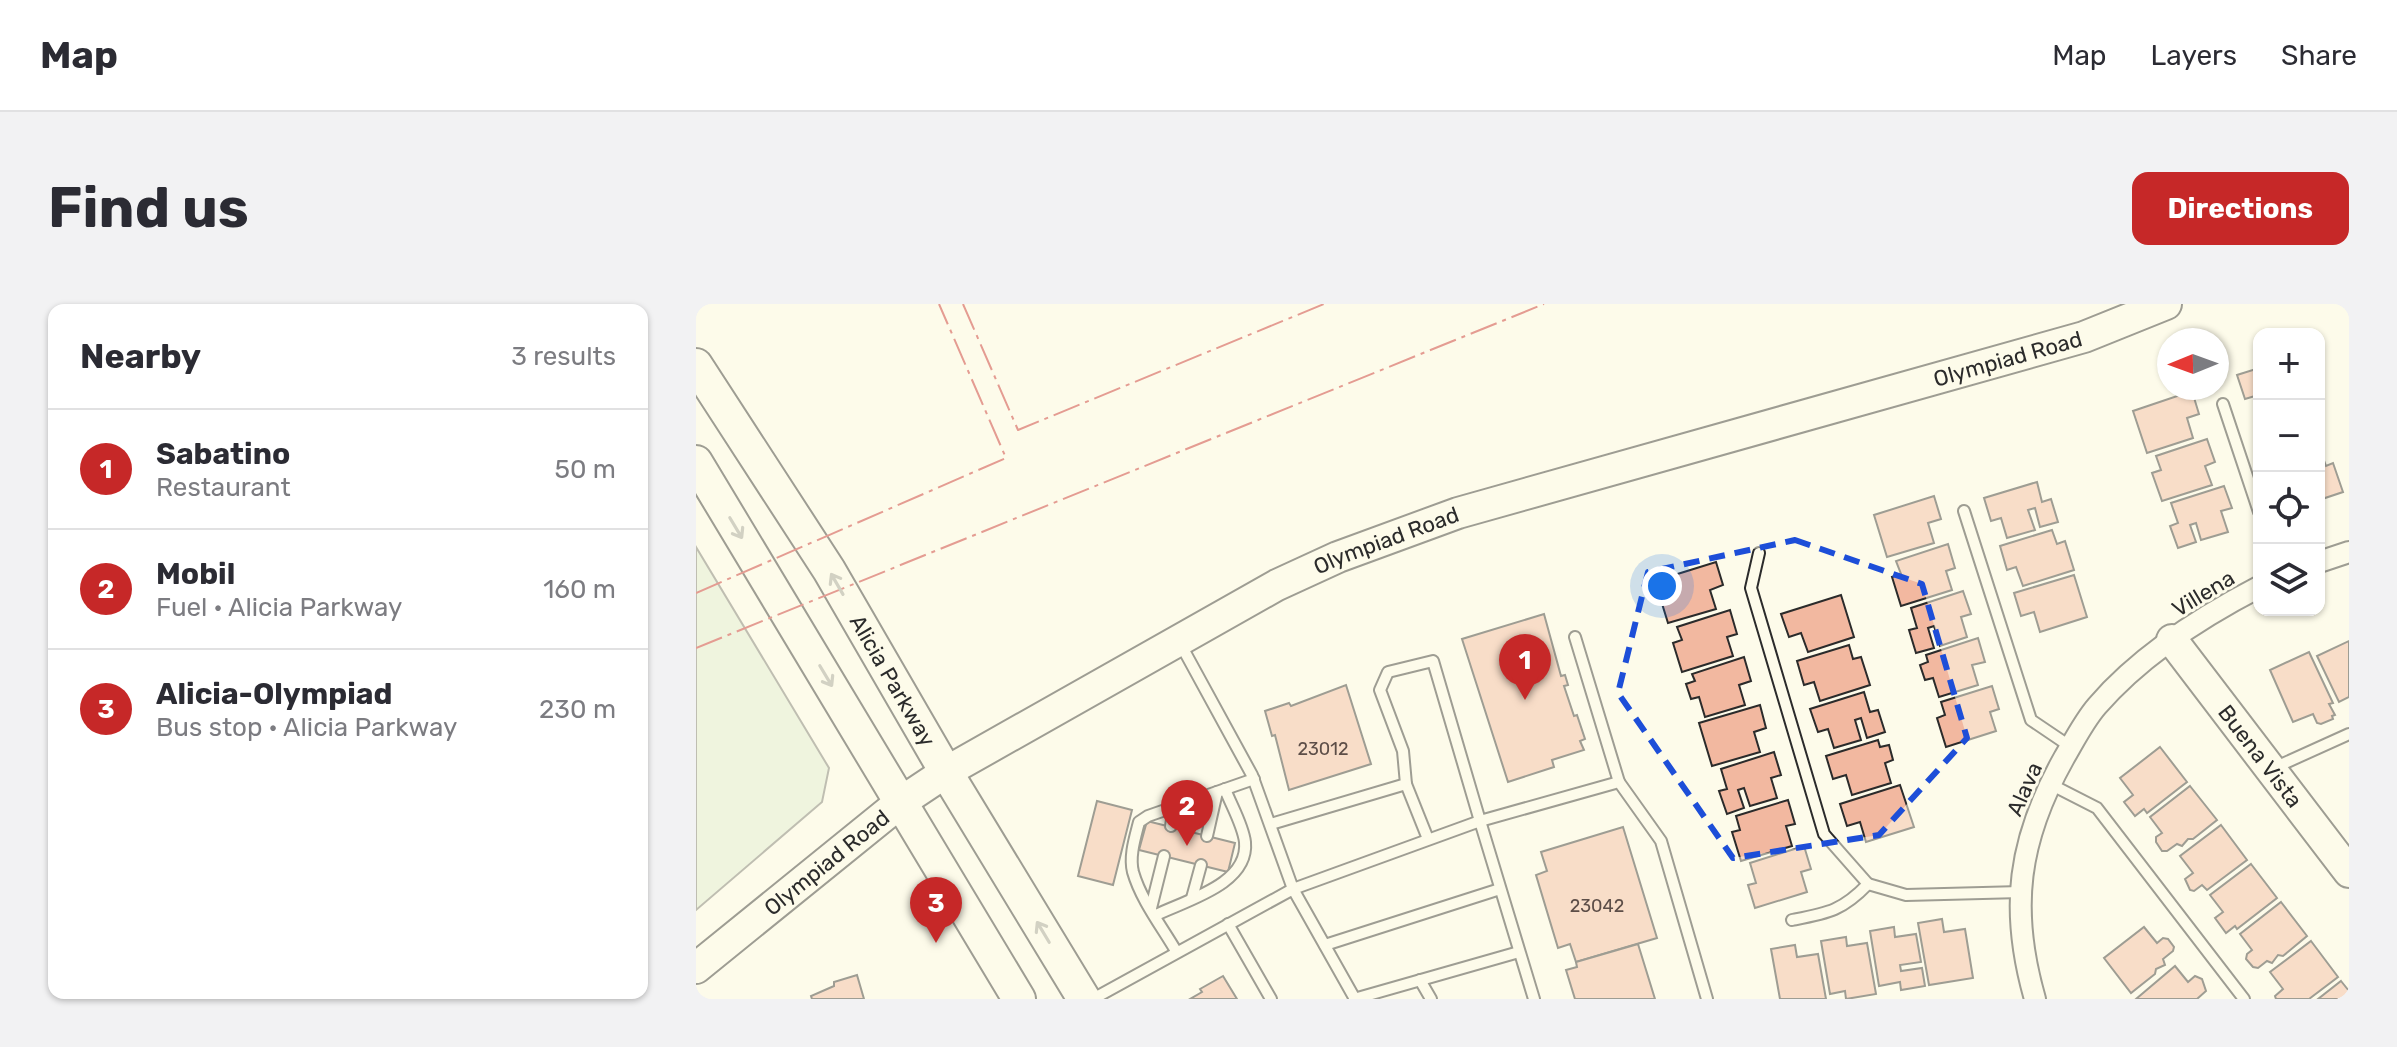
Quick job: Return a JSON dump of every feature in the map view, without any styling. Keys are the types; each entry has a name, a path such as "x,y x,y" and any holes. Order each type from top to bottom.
{"main road":[{"name":"Olympiad Road","path":"696,968 901,802 946,772 1277,585 1338,557 1458,513 2084,337 2166,304"},
{"name":"Alicia Parkway","path":"696,365 829,570 946,772 1084,999"},
{"path":"696,462 1019,999"},
{"name":"Buena Vista","path":"2172,640 2349,872"}],"street":[{"path":"2325,560 2349,552"},
{"name":"Villena","path":"2172,640 2253,590"},
{"name":"Alava","path":"2035,999 2025,965 2021,892 2026,847 2050,784 2096,707 2130,673 2172,640"}],"lane":[{"path":"2223,404 2253,494"},
{"path":"1964,511 2031,720 2071,747"},
{"path":"1759,553 1751,588 1824,834 1868,884 1906,895 2021,892"},
{"path":"1575,637 1619,782 1661,841 1707,999"},
{"path":"1179,639 1254,779 1293,889 1355,999 1519,952"},
{"path":"1428,839 1406,784 1403,751 1380,690 1388,672 1433,661 1534,999"},
{"path":"2270,770 2349,734"},
{"path":"1176,951 1133,871 1133,845 1139,822 1254,779"},
{"path":"1093,999 1293,889 1480,821 1619,782"},
{"path":"1271,824 1406,784"},
{"path":"2050,784 2097,808 2244,999"},
{"path":"1207,836 1221,790"},
{"path":"1153,912 1231,879 1244,862 1245,840 1221,790"},
{"path":"1171,826 1174,807"},
{"path":"1153,912 1164,856"},
{"path":"1192,898 1201,865"},
{"path":"1792,920 1831,913 1853,899 1868,884"},
{"path":"1325,945 1500,889"},
{"path":"1228,924 1271,999"},
{"path":"1420,980 1431,999"}],"highlighted area":[{"path":"1795,540 1922,584 1967,738 1879,835 1733,858 1618,693 1648,572"}],"green space":[{"path":"696,547 829,768 822,802 696,910"}],"building":[{"path":"2253,370 2253,397 2245,399 2237,375"},
{"path":"2165,400 2195,400 2199,414 2187,418 2193,438 2147,453 2133,411"},
{"path":"2207,439 2215,462 2205,466 2212,485 2162,501 2152,473 2161,470 2156,456"},
{"path":"2325,463 2326,466 2333,463 2343,492 2325,498"},
{"path":"2037,482 2042,502 2051,499 2058,522 2040,527 2035,508 2028,510 2035,530 2007,538 2001,518 1991,521 1984,498"},
{"path":"2224,486 2232,508 2221,511 2228,532 2201,540 2196,523 2190,525 2196,542 2178,548 2170,526 2178,523 2171,503"},
{"path":"1934,496 1941,519 1928,523 1934,543 1887,557 1874,515"},
{"path":"2052,530 2057,544 2065,541 2074,570 2023,586 2016,567 2007,570 2000,546"},
{"path":"1948,544 1955,568 1946,571 1952,590 1901,606 1892,577 1901,574 1896,561"},
{"path":"1716,562 1723,585 1710,590 1716,609 1668,623 1655,581"},
{"path":"2074,575 2087,617 2040,632 2034,612 2021,616 2014,593"},
{"path":"1963,591 1971,614 1961,617 1967,637 1940,646 1934,626 1928,628 1934,648 1916,653 1909,630 1917,628 1911,608"},
{"path":"1841,595 1854,637 1808,652 1801,633 1789,637 1781,614"},
{"path":"1730,610 1737,634 1727,637 1733,656 1682,672 1673,643 1682,640 1677,627"},
{"path":"1544,614 1561,676 1565,675 1568,685 1564,686 1585,739 1580,741 1584,750 1552,760 1554,767 1508,782 1462,639"},
{"path":"1978,638 1985,662 1972,665 1978,685 1939,697 1933,678 1925,680 1920,665 1928,662 1926,655"},
{"path":"2349,641 2349,697 2339,702 2317,656"},
{"path":"1849,645 1853,659 1861,657 1870,685 1820,701 1814,682 1804,685 1797,661"},
{"path":"2309,652 2333,703 2329,704 2335,715 2321,724 2317,723 2313,714 2293,722 2270,670"},
{"path":"1744,657 1751,681 1739,685 1745,705 1705,717 1699,697 1691,699 1686,684 1695,681 1692,674"},
{"path":"1346,685 1371,764 1289,790 1275,735 1272,736 1265,711 1289,703 1291,706"},
{"path":"1992,686 1999,709 1990,712 1996,731 1946,747 1937,718 1945,715 1941,702"},
{"path":"1864,692 1870,712 1878,710 1885,732 1867,738 1861,718 1855,720 1861,740 1834,748 1828,729 1818,732 1810,709"},
{"path":"1760,705 1766,728 1754,732 1760,752 1712,766 1699,723"},
{"path":"1878,740 1880,747 1889,745 1893,760 1885,763 1891,783 1852,795 1846,775 1833,779 1826,756"},
{"path":"2160,747 2187,782 2147,813 2144,809 2135,816 2124,802 2133,795 2120,778"},
{"path":"1774,752 1781,775 1771,778 1777,798 1750,806 1744,788 1738,790 1744,808 1727,814 1719,791 1727,789 1721,769"},
{"path":"1900,785 1914,827 1866,842 1860,822 1847,826 1840,804"},
{"path":"2190,786 2217,820 2182,846 2177,844 2162,851 2156,837 2162,833 2150,817"},
{"path":"1788,800 1795,824 1786,826 1792,846 1741,861 1732,832 1740,830 1736,816"},
{"path":"1097,801 1132,810 1113,885 1078,876"},
{"path":"1147,821 1235,843 1228,872 1139,850"},
{"path":"2221,825 2247,860 2207,890 2202,885 2194,891 2190,890 2185,879 2193,873 2180,856"},
{"path":"1623,827 1657,938 1576,962 1570,944 1558,948 1536,875 1547,871 1541,852"},
{"path":"1804,846 1811,869 1801,872 1807,892 1755,908 1748,885 1756,883 1750,863"},
{"path":"2251,864 2277,898 2237,929 2235,926 2226,933 2215,918 2223,912 2210,895"},
{"path":"2281,902 2307,936 2283,956 2278,955 2272,963 2267,961 2258,968 2253,967 2246,959 2252,950 2240,934"},
{"path":"1942,919 1944,932 1965,929 1973,978 1929,985 1918,923"},
{"path":"1894,927 1895,937 1916,934 1921,962 1900,965 1901,971 1922,968 1925,986 1901,990 1900,982 1879,986 1870,931"},
{"path":"2144,927 2157,943 2163,938 2168,939 2174,947 2163,959 2165,965 2156,969 2155,974 2131,993 2104,958"},
{"path":"1846,937 1847,946 1867,943 1876,994 1846,999 1845,991 1830,994 1821,941"},
{"path":"2311,941 2338,977 2309,999 2276,999 2275,996 2283,989 2270,972"},
{"path":"1638,944 1655,999 1575,999 1566,970 1577,967 1576,962"},
{"path":"1795,945 1797,957 1818,954 1826,999 1780,999 1771,949"},
{"path":"2175,966 2188,982 2195,976 2202,979 2206,991 2197,999 2136,999"},
{"path":"857,975 864,999 812,999 811,996 834,986 834,982"},
{"path":"1223,976 1237,999 1190,999 1202,992 1200,989"},
{"path":"2341,981 2349,991 2349,999 2318,999"}],"power":[{"path":"696,593 1006,458 939,304"},
{"path":"963,304 1018,430 1324,304"},
{"path":"696,648 1544,304"}],"place":[{"name":"Sabatino","path":"1525,700"},
{"name":"Mobil","path":"1187,846"},
{"name":"Alicia-Olympiad","path":"936,943"}]}
